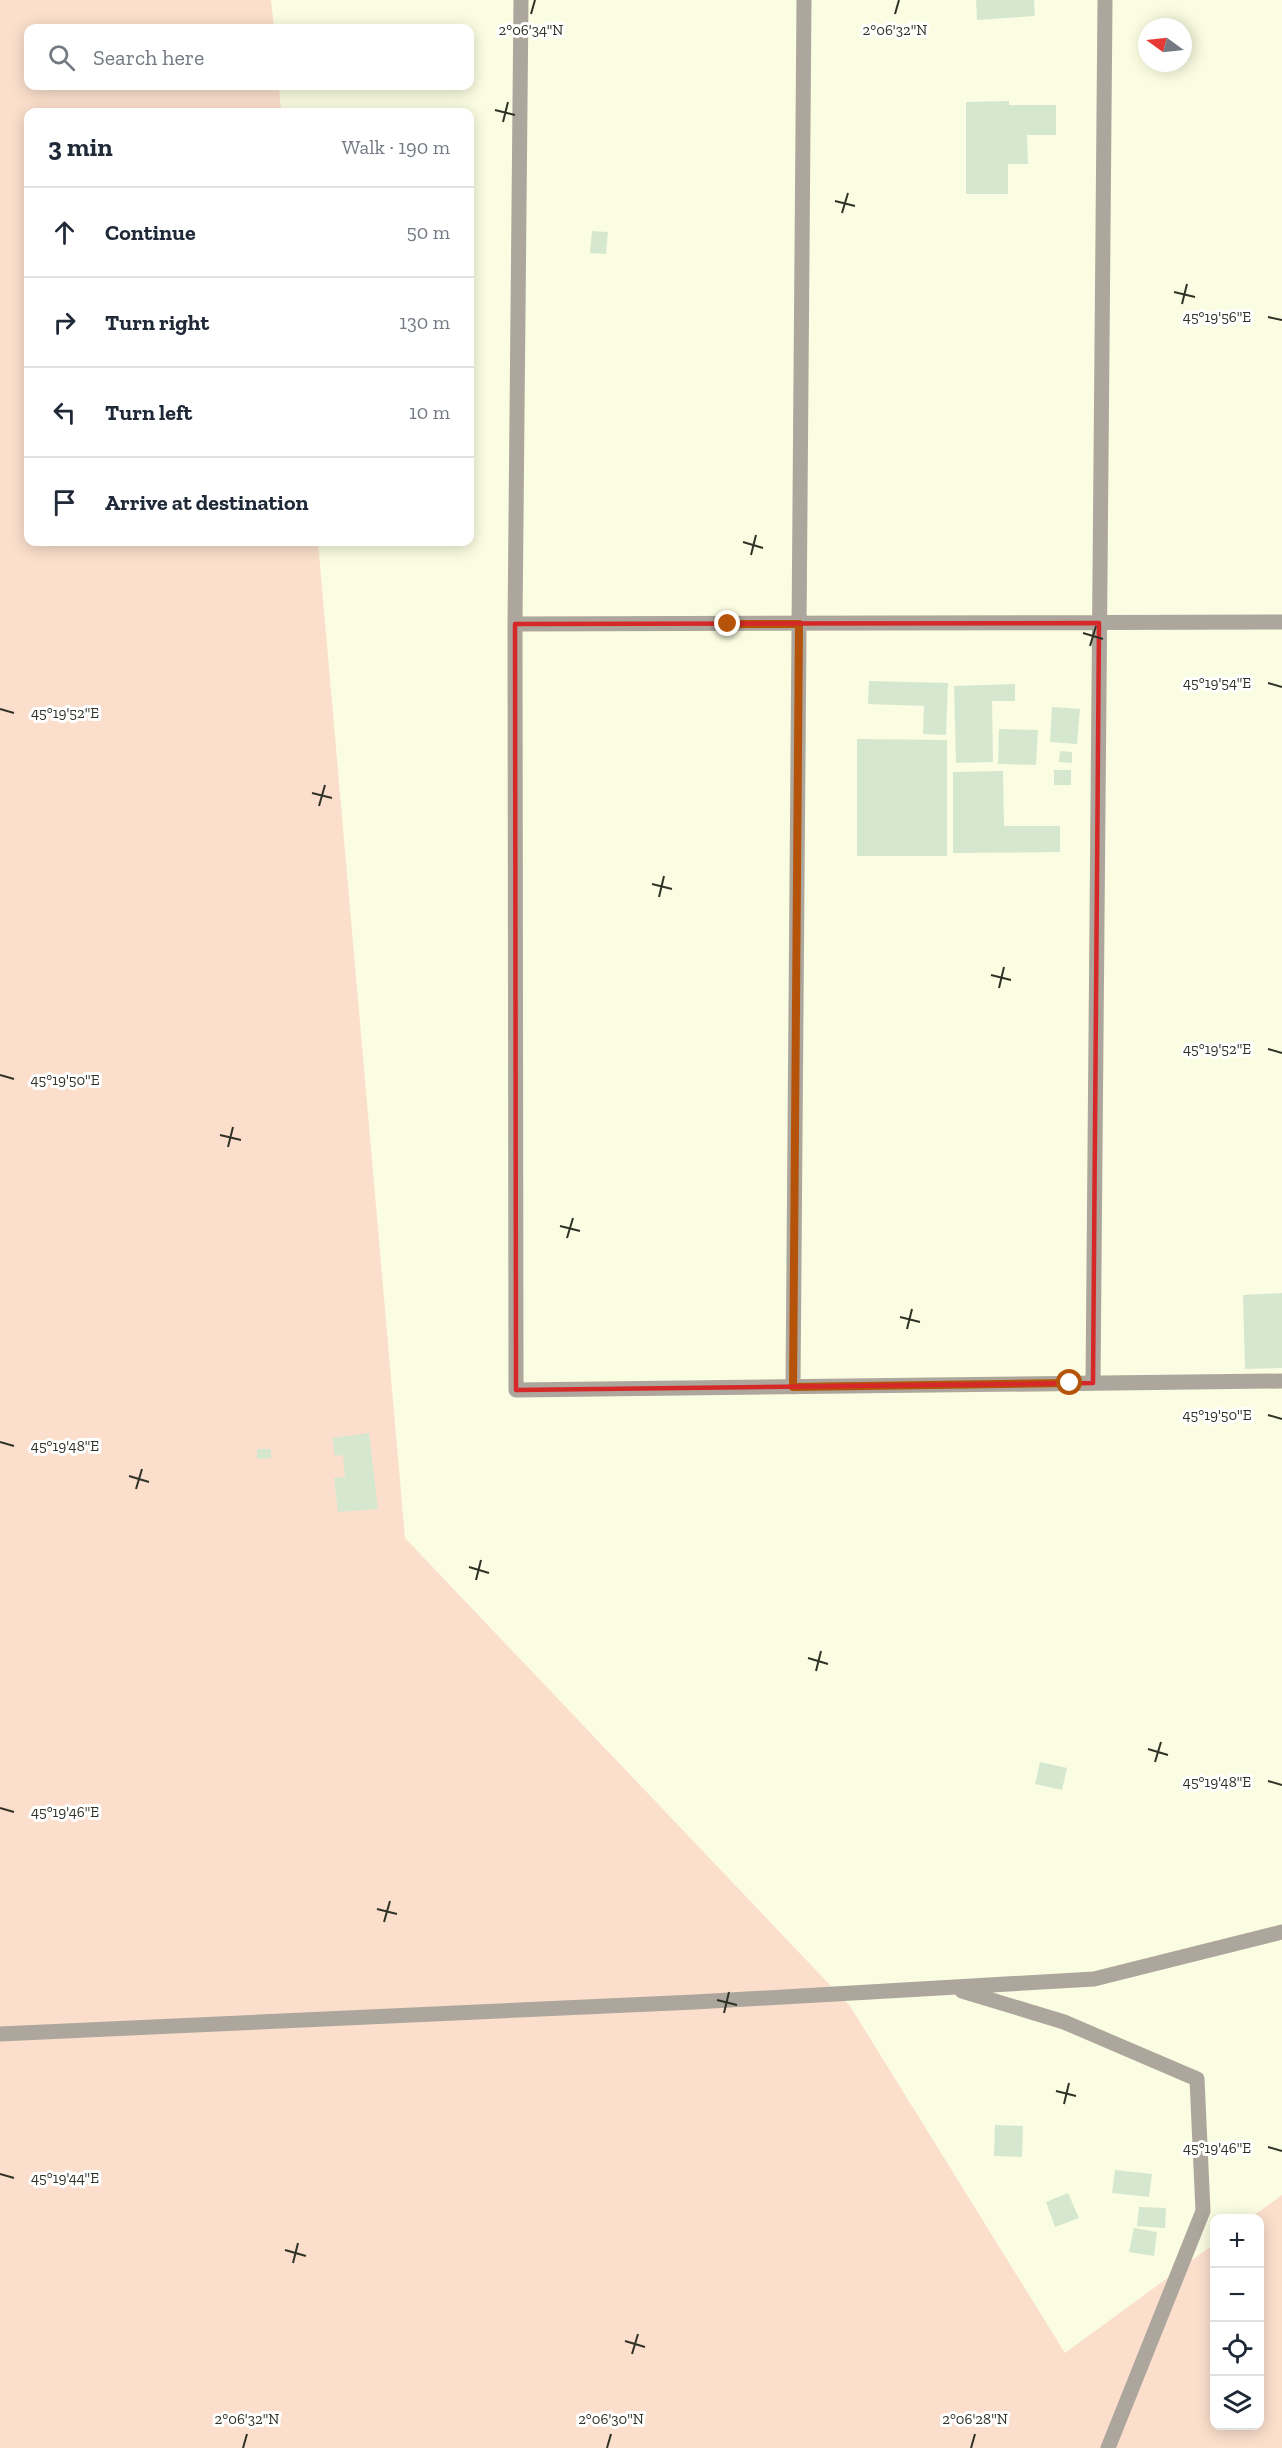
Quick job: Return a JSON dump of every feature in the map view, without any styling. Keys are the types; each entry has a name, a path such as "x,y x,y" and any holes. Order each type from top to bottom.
{"street":[{"path":"521,0 514,624 516,1390 1282,1381"},
{"path":"793,1387 804,0"},
{"path":"1093,1383 1105,0"},
{"path":"514,624 1282,622"},
{"path":"0,2034 683,2003 1094,1979 1282,1932"},
{"path":"952,1988 1064,2022 1197,2079 1203,2211 1108,2448"}],"highlighted area":[{"path":"1099,623 1093,1383 516,1390 515,624"}],"shaded area":[{"path":"0,0 271,0 274,24 24,24 24,90 279,90 281,108 24,108 24,546 318,546 405,1538 850,2006 1065,2353 1210,2247 1210,2430 1264,2430 1264,2214 1256,2214 1282,2195 1282,2448 0,2448"}],"building":[{"path":"976,0 1034,0 1035,16 977,20"},
{"path":"1009,101 1009,105 1056,105 1056,135 1027,135 1028,164 1008,164 1008,194 966,194 966,102"},
{"path":"592,231 608,232 606,254 590,253"},
{"path":"869,681 948,683 946,735 923,734 924,706 868,704"},
{"path":"1015,684 1015,701 992,701 993,762 956,763 954,686"},
{"path":"1052,707 1080,709 1077,744 1050,742"},
{"path":"999,729 1038,730 1036,765 998,764"},
{"path":"857,739 947,740 947,856 857,856"},
{"path":"1060,751 1072,752 1072,763 1059,762"},
{"path":"1054,770 1071,770 1071,785 1054,785"},
{"path":"1003,771 1004,826 1060,826 1060,852 953,853 953,772"},
{"path":"1282,1293 1282,1368 1245,1369 1243,1295"},
{"path":"369,1433 378,1509 338,1512 334,1478 345,1477 343,1455 335,1456 332,1438"},
{"path":"257,1449 271,1449 271,1458 257,1459"},
{"path":"1040,1762 1067,1768 1062,1790 1035,1784"},
{"path":"995,2125 1023,2126 1022,2157 994,2156"},
{"path":"1115,2170 1152,2174 1149,2197 1112,2193"},
{"path":"1068,2193 1079,2218 1055,2227 1046,2202"},
{"path":"1139,2207 1166,2208 1165,2228 1137,2226"},
{"path":"1134,2228 1157,2232 1154,2256 1129,2252"}],"route":[{"path":"728,624 799,624 793,1387 1070,1383"}]}
